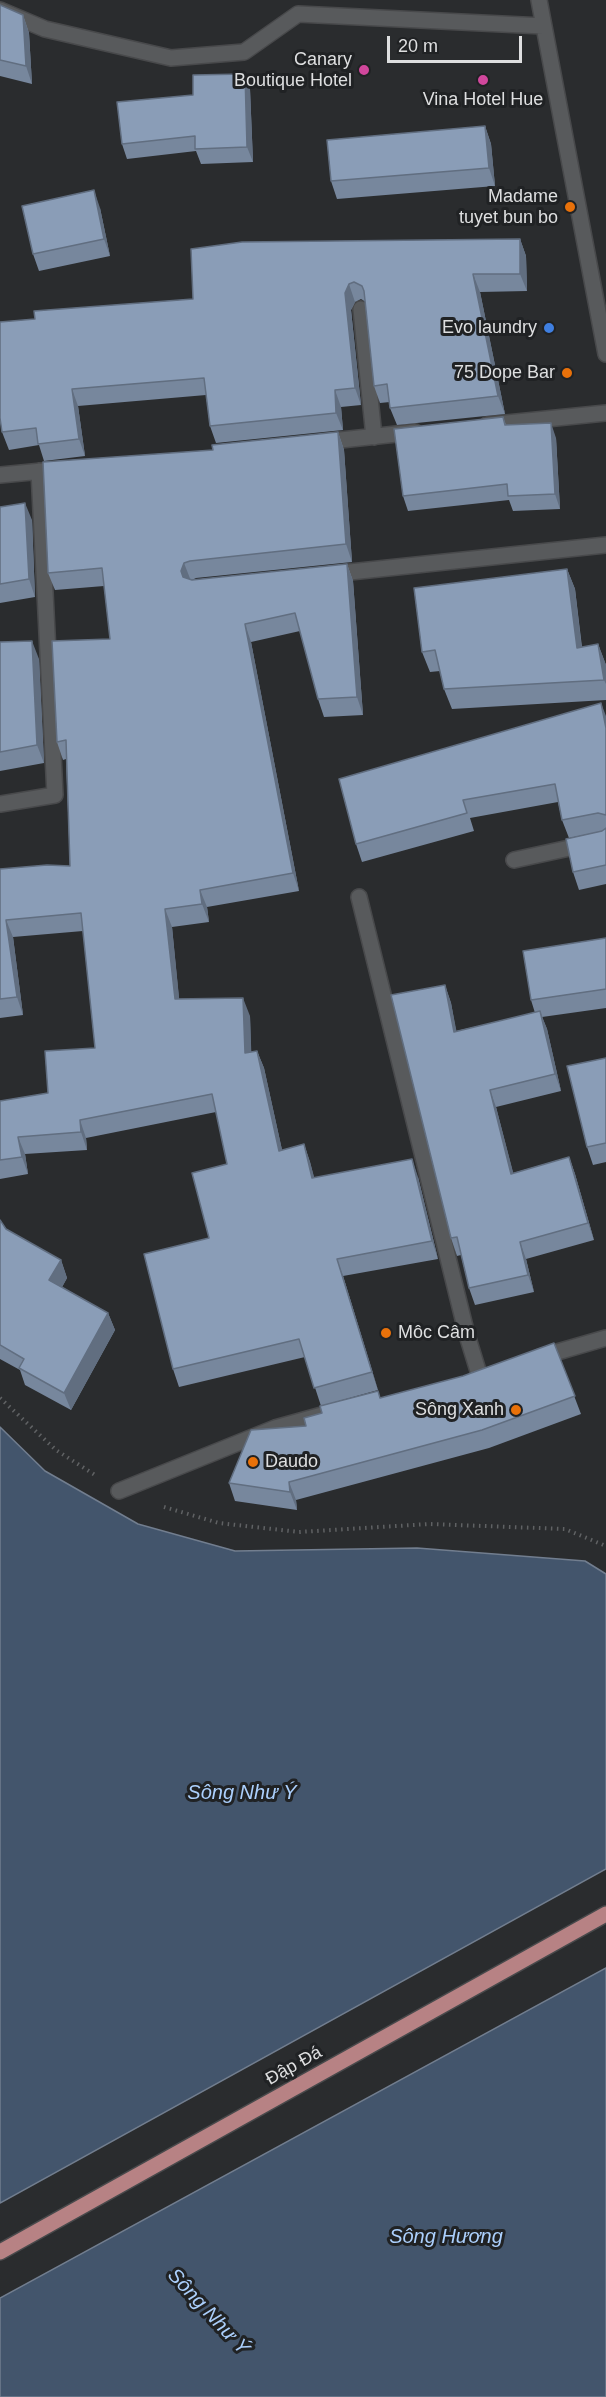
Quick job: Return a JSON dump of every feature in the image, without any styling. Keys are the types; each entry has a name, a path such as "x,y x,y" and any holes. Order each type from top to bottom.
{"main road":[{"name":"Đập Đá","path":"0,2252 606,1914"}],"street":[{"path":"539,0 604,332 606,354"},
{"path":"0,10 45,29 171,58 244,52 298,14 543,26"},
{"path":"361,309 374,437"},
{"path":"466,427 606,413"},
{"path":"304,444 432,431"},
{"path":"0,475 74,468"},
{"path":"0,804 55,795 39,471"},
{"path":"314,575 606,545"},
{"path":"514,860 606,840"},
{"path":"359,897 467,1335 480,1373"},
{"path":"525,1361 606,1338"},
{"path":"119,1491 275,1428 339,1410"}],"path":[{"path":"0,1398 56,1450 119,1491 219,1523 299,1532 429,1524 566,1529 606,1546"}],"water":[{"name":"Sông Như Ý","path":"0,1427 45,1471 138,1524 235,1551 417,1548 585,1561 606,1574 606,1869 0,2203"},
{"name":"Sông Hương","path":"606,1968 606,2397 0,2397 0,2298"}],"building":[{"path":"0,5 23,15 26,66 0,60"},
{"path":"245,74 247,147 195,149 195,136 122,144 117,102 193,95 193,75"},
{"path":"485,126 489,168 331,181 327,140"},
{"path":"94,190 104,239 33,254 22,206"},
{"path":"520,239 520,274 473,274 498,396 390,408 387,384 374,386 364,291 362,286 354,282 349,284 345,293 355,388 335,390 336,413 210,426 204,378 72,389 79,439 38,444 36,428 2,432 0,322 35,319 34,311 193,299 191,249 242,242"},
{"path":"503,417 505,425 551,423 555,494 508,496 507,484 403,496 394,429"},
{"path":"338,432 346,544 190,561 184,563 181,571 183,577 192,580 347,564 357,697 318,699 295,613 245,624 293,873 200,890 202,904 165,909 175,999 243,998 245,1053 257,1051 279,1151 304,1144 312,1178 412,1159 432,1241 337,1259 372,1372 314,1388 299,1339 173,1369 144,1254 209,1238 192,1173 227,1164 212,1094 80,1120 81,1132 18,1137 22,1157 0,1160 0,1101 48,1093 45,1051 95,1048 81,913 6,920 17,997 0,999 0,869 47,865 70,866 66,740 57,742 52,641 110,639 102,568 48,573 43,462 213,450 212,445"},
{"path":"25,503 29,579 0,584 0,507"},
{"path":"567,569 577,648 598,644 604,680 444,689 435,650 422,652 414,588"},
{"path":"32,641 37,745 0,752 0,642"},
{"path":"601,703 606,728 606,815 598,813 562,820 555,784 463,800 467,813 356,844 339,779"},
{"path":"606,828 606,865 573,872 566,839 602,831"},
{"path":"606,938 606,989 531,1000 523,951"},
{"path":"445,985 454,1032 540,1011 555,1074 490,1090 511,1174 569,1157 588,1223 520,1242 528,1275 469,1288 457,1237 451,1238 391,995"},
{"path":"606,1058 606,1143 587,1147 567,1066"},
{"path":"0,1220 6,1229 61,1260 49,1280 108,1313 64,1393 19,1368 24,1359 0,1345"},
{"path":"554,1343 575,1396 482,1430 289,1482 290,1492 229,1483 251,1430 306,1426 304,1418 322,1413 320,1406 378,1391 380,1398 463,1376"}],"place":[{"name":"Canary Boutique Hotel","path":"364,70"},
{"name":"Vina Hotel Hue","path":"483,80"},
{"name":"Madame tuyet bun bo","path":"570,207"},
{"name":"Evo laundry","path":"549,328"},
{"name":"75 Dope Bar","path":"567,373"},
{"name":"Môc Câm","path":"386,1333"},
{"name":"Sông Xanh","path":"516,1410"},
{"name":"Daudo","path":"253,1462"}]}
